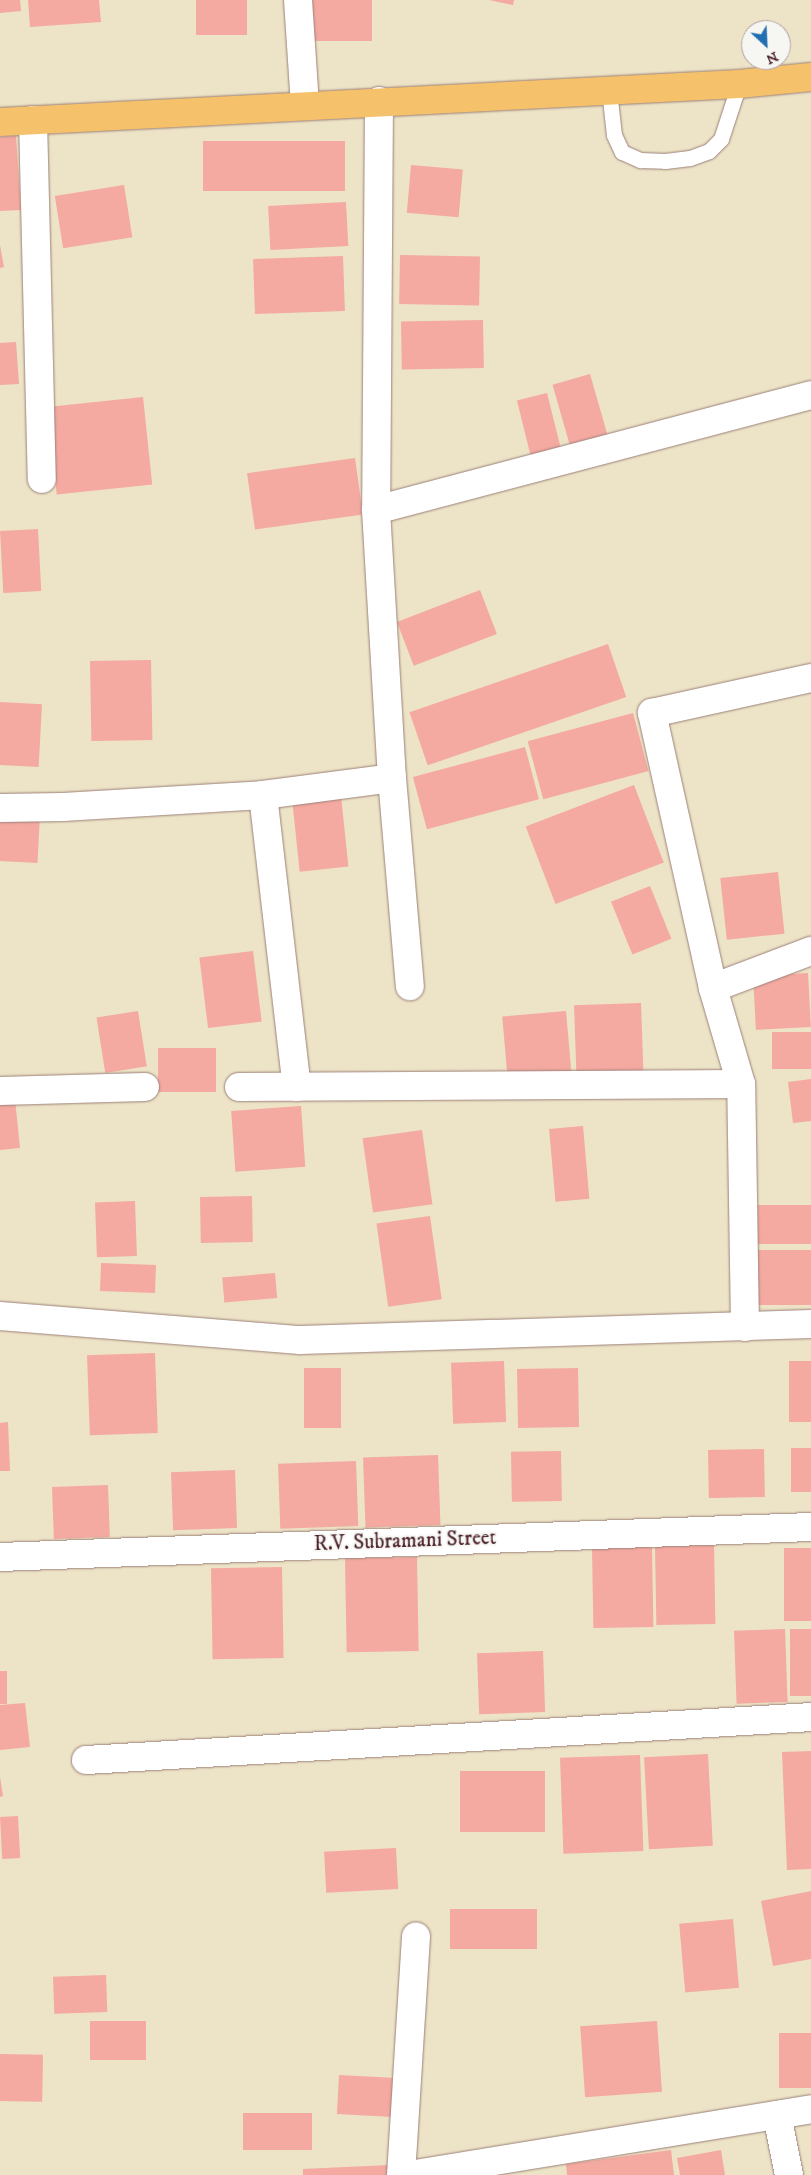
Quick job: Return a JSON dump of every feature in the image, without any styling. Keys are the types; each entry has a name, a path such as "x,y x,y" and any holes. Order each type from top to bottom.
{"main road":[{"path":"0,122 379,101 739,84 811,76"}],"street":[{"path":"298,0 304,105"},
{"path":"379,101 376,510 392,778 410,986"},
{"path":"33,120 42,479"},
{"path":"376,510 811,395"},
{"path":"745,1327 741,1084 714,988 652,713 811,678"},
{"path":"0,808 63,807 263,795 392,778"},
{"path":"263,795 297,1086"},
{"path":"714,988 811,951"},
{"path":"238,1087 741,1084"},
{"path":"0,1091 146,1087"},
{"path":"0,1316 300,1340 811,1324"},
{"name":"R.V. Subramani Street","path":"0,1557 811,1527"},
{"path":"86,1760 811,1717"},
{"path":"401,2175 416,1936"},
{"path":"409,2175 811,2109"},
{"path":"777,2115 789,2175"}],"lane":[{"path":"609,90 614,135 622,152 640,160 665,162 690,158 709,151 721,139 739,84"}],"building":[{"path":"0,0 20,0 21,11 0,13"},
{"path":"28,0 99,0 101,22 30,27"},
{"path":"196,0 247,0 247,35 196,35"},
{"path":"312,0 372,0 372,41 312,41"},
{"path":"489,0 514,0 513,5"},
{"path":"16,136 21,210 0,211 0,137"},
{"path":"203,141 345,141 345,191 203,191"},
{"path":"411,165 463,170 459,217 407,213"},
{"path":"124,185 132,237 63,248 55,196"},
{"path":"346,202 348,246 270,250 268,206"},
{"path":"0,245 4,267 0,268"},
{"path":"400,255 480,256 479,305 399,304"},
{"path":"343,256 345,311 255,314 253,259"},
{"path":"483,320 484,368 402,369 401,321"},
{"path":"16,342 19,384 0,385 0,343"},
{"path":"590,374 608,436 570,447 553,385"},
{"path":"547,393 561,448 531,456 517,400"},
{"path":"143,397 152,485 57,495 48,407"},
{"path":"355,458 363,514 255,530 247,473"},
{"path":"38,529 41,591 3,593 0,531"},
{"path":"480,590 497,634 414,666 397,622"},
{"path":"608,644 626,697 428,765 409,712"},
{"path":"151,660 152,740 91,741 90,661"},
{"path":"0,702 42,704 39,767 0,765"},
{"path":"633,713 649,771 543,799 528,741"},
{"path":"525,747 539,799 427,829 413,777"},
{"path":"634,785 664,862 555,904 526,827"},
{"path":"341,796 348,867 300,872 292,801"},
{"path":"0,814 40,816 37,863 0,861"},
{"path":"778,872 784,934 727,940 720,878"},
{"path":"650,886 671,939 632,955 611,902"},
{"path":"253,951 262,1021 208,1028 199,958"},
{"path":"808,973 811,1027 756,1030 753,976"},
{"path":"641,1003 644,1077 577,1079 574,1005"},
{"path":"138,1011 147,1066 105,1073 97,1018"},
{"path":"566,1011 572,1075 508,1080 502,1017"},
{"path":"772,1032 811,1032 811,1069 772,1069"},
{"path":"158,1048 216,1048 216,1092 158,1092"},
{"path":"811,1079 811,1121 793,1123 788,1082"},
{"path":"15,1099 20,1148 0,1150 0,1101"},
{"path":"301,1106 305,1167 235,1172 231,1111"},
{"path":"583,1126 589,1199 555,1202 549,1129"},
{"path":"422,1130 432,1204 373,1213 363,1138"},
{"path":"252,1196 253,1242 201,1243 200,1197"},
{"path":"135,1201 137,1256 97,1257 95,1202"},
{"path":"758,1205 811,1205 811,1244 758,1244"},
{"path":"430,1216 442,1299 388,1307 377,1224"},
{"path":"754,1250 811,1250 811,1305 754,1305"},
{"path":"101,1263 156,1265 155,1293 100,1291"},
{"path":"275,1273 277,1298 224,1303 222,1278"},
{"path":"155,1353 158,1433 90,1435 87,1355"},
{"path":"504,1361 506,1422 453,1424 451,1363"},
{"path":"789,1361 811,1361 811,1422 789,1422"},
{"path":"304,1368 341,1368 341,1428 304,1428"},
{"path":"578,1368 579,1427 518,1428 517,1369"},
{"path":"8,1422 10,1471 0,1471 0,1423"},
{"path":"791,1448 811,1448 811,1492 791,1492"},
{"path":"764,1449 765,1497 709,1498 708,1450"},
{"path":"561,1451 562,1501 512,1502 511,1452"},
{"path":"438,1455 440,1525 365,1528 363,1458"},
{"path":"356,1461 358,1526 280,1529 278,1464"},
{"path":"235,1470 237,1528 173,1530 171,1472"},
{"path":"108,1485 110,1537 54,1539 52,1487"},
{"path":"714,1545 715,1624 656,1625 655,1546"},
{"path":"652,1547 653,1627 593,1628 592,1548"},
{"path":"784,1548 811,1548 811,1621 784,1621"},
{"path":"417,1557 419,1651 347,1652 345,1558"},
{"path":"282,1567 284,1658 213,1659 211,1568"},
{"path":"785,1629 788,1702 737,1704 734,1631"},
{"path":"790,1629 811,1629 811,1696 790,1696"},
{"path":"543,1651 545,1712 479,1714 477,1653"},
{"path":"0,1671 7,1671 7,1704 0,1704"},
{"path":"25,1703 30,1747 0,1750 0,1705"},
{"path":"811,1751 811,1869 787,1870 782,1752"},
{"path":"708,1754 713,1846 649,1849 644,1757"},
{"path":"640,1755 643,1851 563,1854 560,1758"},
{"path":"460,1771 545,1771 545,1832 460,1832"},
{"path":"0,1777 3,1796 0,1797"},
{"path":"18,1816 20,1858 2,1859 0,1817"},
{"path":"396,1848 398,1889 326,1893 324,1852"},
{"path":"811,1891 811,1959 773,1966 761,1901"},
{"path":"450,1909 537,1909 537,1949 450,1949"},
{"path":"733,1919 739,1988 685,1992 679,1924"},
{"path":"106,1975 107,2012 54,2014 53,1977"},
{"path":"90,2021 146,2021 146,2060 90,2060"},
{"path":"657,2021 662,2092 585,2097 580,2026"},
{"path":"779,2033 811,2033 811,2088 779,2088"},
{"path":"0,2054 43,2055 42,2102 0,2101"},
{"path":"339,2075 400,2078 398,2117 337,2114"},
{"path":"243,2113 312,2113 312,2150 243,2150"},
{"path":"671,2150 674,2175 567,2175 566,2164"},
{"path":"721,2150 725,2175 680,2175 677,2158"},
{"path":"389,2165 390,2175 303,2175 303,2169"}]}
